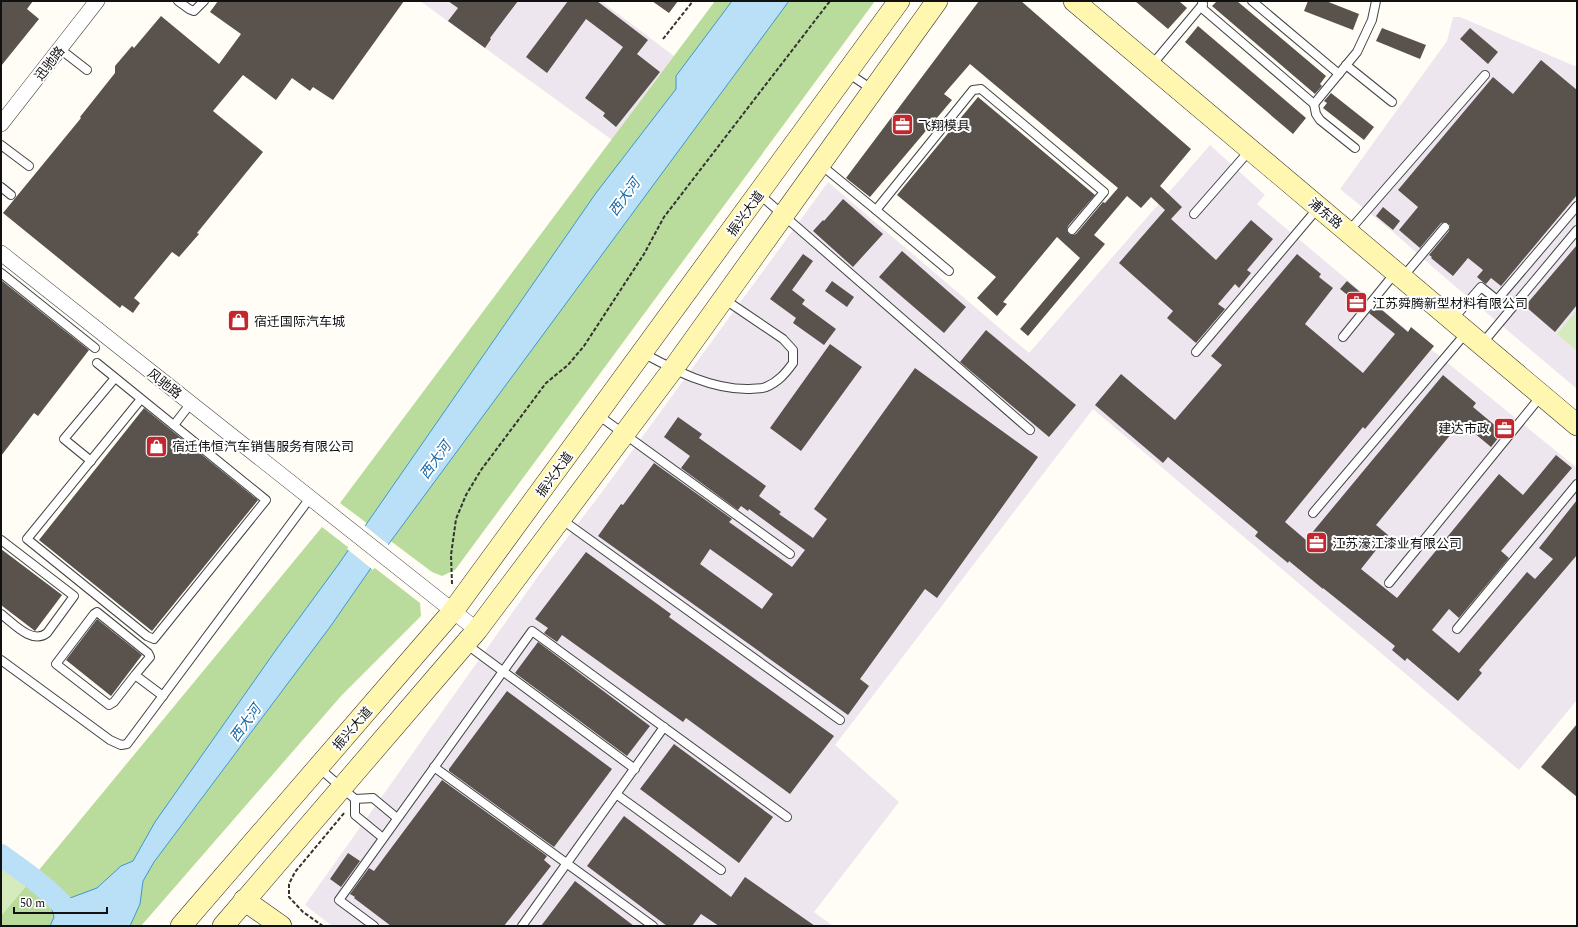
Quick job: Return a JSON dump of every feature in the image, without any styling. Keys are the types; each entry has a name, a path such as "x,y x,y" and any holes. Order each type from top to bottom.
{"main road":[{"name":"振兴大道","path":"181,925 453,611 899,1"},
{"path":"223,926 244,900 348,793 471,636 673,369 937,1"},
{"name":"浦东路","path":"1074,1 1577,425"},
{"path":"244,900 281,926"}],"street":[{"name":"迅驰路","path":"1,124 98,1"},
{"name":"风驰路","path":"1,253 453,611 471,636"}],"lane":[{"path":"178,1 189,10 194,11 204,1"},
{"path":"1252,1 1339,74"},
{"path":"1314,104 1357,52 1372,20 1376,1"},
{"path":"1151,66 1203,2"},
{"path":"1203,2 1203,9 1314,104 1316,114 1320,120 1355,148"},
{"path":"60,49 87,70"},
{"path":"1346,65 1392,102"},
{"path":"847,73 873,91"},
{"path":"1348,232 1485,74"},
{"path":"876,210 973,90 981,89 1104,192 1072,230"},
{"path":"1,145 29,166"},
{"path":"1194,214 1250,149"},
{"path":"820,164 949,271"},
{"path":"1,187 11,195"},
{"path":"759,194 1030,430"},
{"path":"1467,332 1481,287 1497,300 1577,206"},
{"path":"1196,352 1318,207"},
{"path":"1343,337 1445,227"},
{"path":"1313,514 1467,332 1577,230"},
{"path":"1,273 96,348"},
{"path":"17,286 27,273"},
{"path":"642,353 673,369 717,386 743,389 764,388 780,380 793,363 793,350 783,339 724,298"},
{"path":"97,363 266,500 154,639 147,636 27,539 141,399"},
{"path":"91,461 64,440 115,378"},
{"path":"1389,583 1542,396"},
{"path":"174,425 191,403"},
{"path":"597,415 790,554"},
{"path":"1457,630 1577,484"},
{"path":"1,660 110,740 121,744 127,744 310,498"},
{"path":"561,518 840,720"},
{"path":"1,540 74,596 47,633 43,636 32,637 1,614"},
{"path":"97,612 150,654 150,657 135,675 114,702 109,705 56,664 97,612"},
{"path":"374,926 339,900 532,631 787,817"},
{"path":"471,636 503,671 634,769"},
{"path":"135,675 163,696"},
{"path":"522,926 664,727"},
{"path":"318,767 348,793 373,798 397,818"},
{"path":"434,767 653,926"},
{"path":"348,793 356,816 383,838"},
{"path":"616,794 721,870"}],"path":[{"path":"663,39 693,1"},
{"path":"453,611 451,555 456,519 466,495 481,470 546,383 568,365 584,346 644,254 664,217 830,1"}],"shaded area":[{"path":"420,1 601,1 674,56 612,140"},
{"path":"1453,17 1460,17 1577,67 1577,389 1393,232 1340,189 1447,41"},
{"path":"1210,145 1265,195 1257,204 1401,325 1577,468 1577,700 1519,770 1093,409 835,745 899,802 814,912 833,926 332,926 305,905 539,575 605,488 828,182 1029,353"}],"green space":[{"path":"715,1 875,1 455,570 442,576 432,572 340,503"},
{"path":"1577,310 1577,351 1557,334"},
{"path":"322,527 420,603 421,616 341,696 141,926 1,926 1,916"},
{"path":"1,865 27,884 1,916"}],"water":[{"name":"西大河","path":"732,1 789,1 371,568 330,627 154,862 143,881 140,904 130,926 50,926 54,917 46,888 70,898 97,888 121,866 133,861 155,822 278,647 338,565 596,193 676,89 676,76"}],"pier":[{"path":"364,525 390,546 373,570 347,549"}],"building":[{"path":"1,1 33,1 27,9 39,19 1,66"},
{"path":"218,1 404,1 333,100 313,87 310,91 292,78 276,100 243,75 213,111 263,152 197,233 199,234 179,257 172,252 134,298 140,303 133,313 122,305 120,308 3,213 81,118 80,117 115,73 115,66 132,46 134,48 161,16 219,64 241,34 210,12"},
{"path":"448,1 518,1 490,38 491,39 485,48 448,21 458,8"},
{"path":"568,1 597,1 648,40 637,54 660,72 616,127 603,116 605,113 585,98 623,47 586,19 547,73 526,57"},
{"path":"652,1 678,1 669,13"},
{"path":"979,1 1021,1 1191,149 1160,186 1182,207 1171,219 1216,260 1251,220 1273,239 1247,270 1251,273 1239,288 1235,284 1218,304 1225,309 1196,343 1167,318 1173,311 1119,263 1165,210 1151,197 1141,208 1127,196 1094,235 1105,244 1028,336 1020,329 1080,258 1057,237 1003,302 1007,304 997,316 977,298 996,277 897,195 978,97 1095,195 1068,226 1067,231 1069,234 1076,234 1103,202 1105,203 1118,188 970,64 944,94 952,100 870,197 846,178"},
{"path":"1135,1 1179,1 1187,8 1168,29"},
{"path":"1217,1 1237,1 1326,76 1320,84 1322,86 1315,94 1212,6"},
{"path":"1308,1 1326,1 1359,14 1353,30 1304,11"},
{"path":"1198,26 1306,118 1293,134 1185,42"},
{"path":"1382,28 1426,45 1420,59 1376,41"},
{"path":"1470,28 1498,52 1488,64 1460,39"},
{"path":"1541,60 1577,90 1577,195 1501,286 1491,278 1486,284 1477,277 1483,270 1468,258 1453,276 1429,255 1449,231 1450,225 1446,222 1441,223 1420,248 1399,230 1418,207 1398,190 1493,77 1513,94"},
{"path":"1331,93 1374,127 1364,140 1323,108 1327,103 1324,101"},
{"path":"843,199 883,234 853,267 813,231"},
{"path":"1383,207 1400,221 1393,230 1376,216"},
{"path":"1577,245 1577,305 1555,332 1525,306"},
{"path":"902,251 966,307 944,333 879,277"},
{"path":"803,254 813,261 792,290 805,300 802,304 836,329 824,345 793,323 796,318 770,299"},
{"path":"1297,254 1321,274 1319,277 1333,288 1305,324 1363,373 1395,334 1369,313 1376,305 1408,332 1411,327 1434,346 1365,429 1363,427 1285,522 1306,540 1443,375 1476,403 1473,407 1503,432 1491,447 1461,422 1376,525 1388,535 1361,569 1397,598 1499,474 1523,495 1556,455 1572,468 1501,551 1509,558 1459,618 1449,609 1432,630 1459,653 1527,572 1535,579 1553,559 1539,548 1577,500 1577,555 1479,670 1482,673 1458,701 1407,658 1405,661 1392,650 1395,646 1289,561 1288,563 1255,536 1258,532 1168,457 1163,463 1095,405 1121,374 1175,420 1222,365 1211,356"},
{"path":"1,280 89,350 38,416 34,413 1,456"},
{"path":"832,281 854,297 847,307 825,291"},
{"path":"1347,281 1367,298 1361,306 1340,289"},
{"path":"986,330 1076,405 1049,437 960,362"},
{"path":"830,344 862,367 801,451 770,428"},
{"path":"915,368 1038,457 937,598 925,589 860,679 869,686 848,715 598,536 621,504 623,505 654,463 732,519 729,522 792,567 805,550 749,509 748,511 741,506 738,510 681,468 690,456 664,437 678,417 702,434 699,438 766,486 759,496 781,512 779,514 813,538 827,519 814,509","holes":["710,549 773,594 762,609 700,564"]},
{"path":"144,408 258,500 152,631 39,540"},
{"path":"1,549 62,595 35,631 1,605"},
{"path":"586,552 671,614 669,617 834,736 790,794 686,718 683,722 562,635 557,642 544,633 548,628 535,619"},
{"path":"97,619 142,655 111,696 66,660"},
{"path":"538,642 650,726 627,756 515,673"},
{"path":"507,691 612,769 554,847 449,771"},
{"path":"1577,724 1577,797 1541,767"},
{"path":"674,744 773,817 739,863 640,789"},
{"path":"442,780 547,856 544,860 551,866 504,926 391,926 350,894 369,868 374,871"},
{"path":"624,816 731,897 745,877 815,926 719,926 701,914 692,926 667,926 587,866"},
{"path":"348,853 360,861 341,887 330,879"},
{"path":"575,881 634,926 541,926"}],"waterway":[{"path":"1,855 53,895 71,915 78,926"}],"place":[{"name":"飞翔模具","path":"902,125"},
{"name":"江苏舜腾新型材料有限公司","path":"1357,303"},
{"name":"宿迁国际汽车城","path":"239,321"},
{"name":"建达市政","path":"1505,428"},
{"name":"宿迁伟恒汽车销售服务有限公司","path":"156,446"},
{"name":"江苏濠江漆业有限公司","path":"1317,543"}]}
